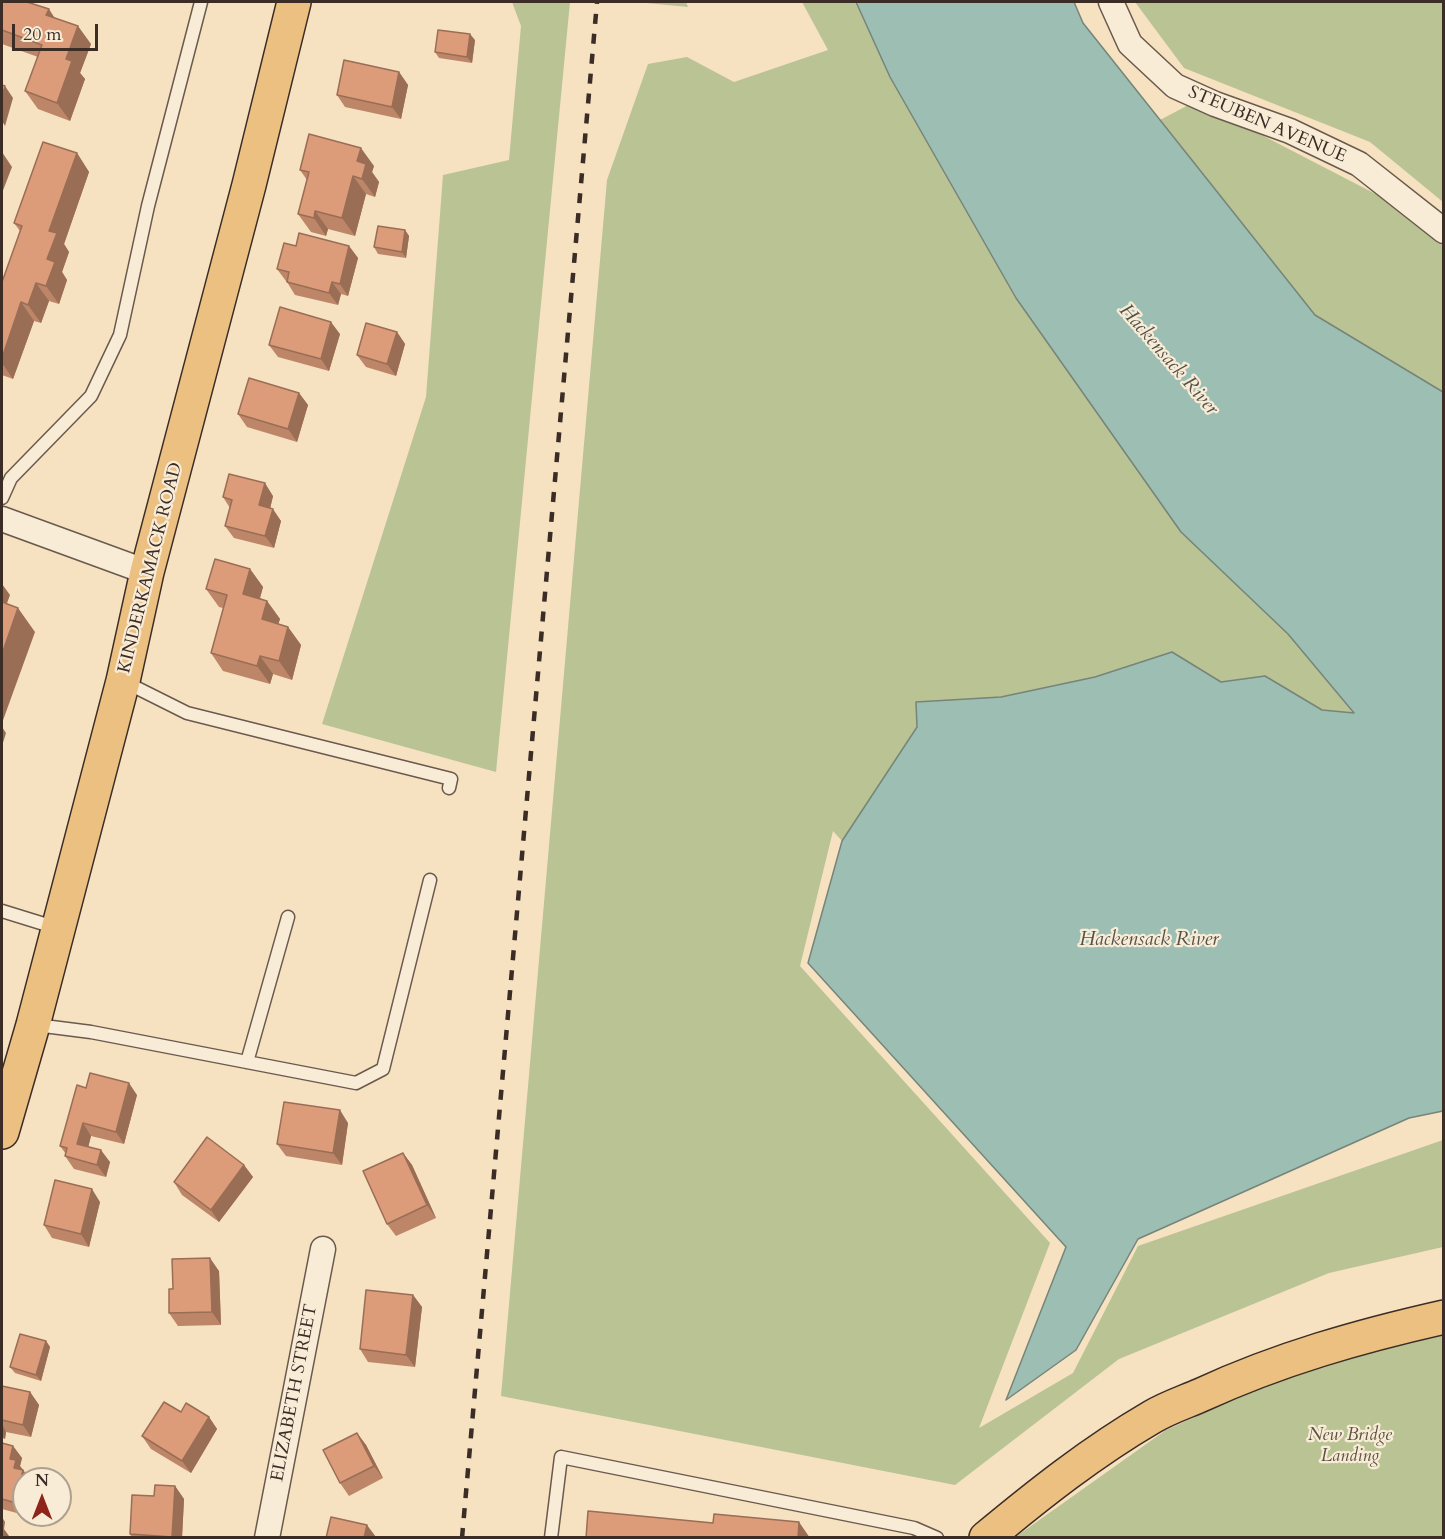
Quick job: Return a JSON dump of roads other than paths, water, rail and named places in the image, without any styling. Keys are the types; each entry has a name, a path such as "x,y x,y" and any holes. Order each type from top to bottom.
{"main road":[{"name":"KINDERKAMACK ROAD","path":"4,1114 33,1025 123,681 147,572 249,185 294,2"},
{"path":"986,1538 1092,1455 1154,1416 1238,1378 1322,1348 1443,1317"}],"street":[{"name":"STEUBEN AVENUE","path":"1111,2 1130,44 1175,86 1215,104 1290,131 1359,164 1443,231"},
{"path":"2,519 147,572"},
{"name":"ELIZABETH STREET","path":"267,1538 323,1249"}],"lane":[{"path":"2,498 11,477 92,396 120,335 148,206 201,2"},
{"path":"123,681 187,712 451,779 449,788"},
{"path":"33,1025 92,1032 356,1083 383,1069 430,880"},
{"path":"2,911 57,928"},
{"path":"247,1062 288,917"},
{"path":"551,1538 561,1457 914,1528 937,1538"},
{"path":"905,1538 914,1528"}],"water":[{"name":"Hackensack River","path":"856,2 1074,2 1083,23 1315,315 1443,392 1443,1111 1409,1118 1138,1239 1076,1350 1006,1400 1066,1247 808,963 842,841 917,727 916,702 1001,697 1095,677 1172,652 1221,682 1265,676 1322,710 1354,713 1288,634 1181,532 1016,298 890,77"}],"railway":[{"path":"462,1538 597,2"}],"park label":[{"name":"New Bridge Landing","path":"1350,1446"}]}
